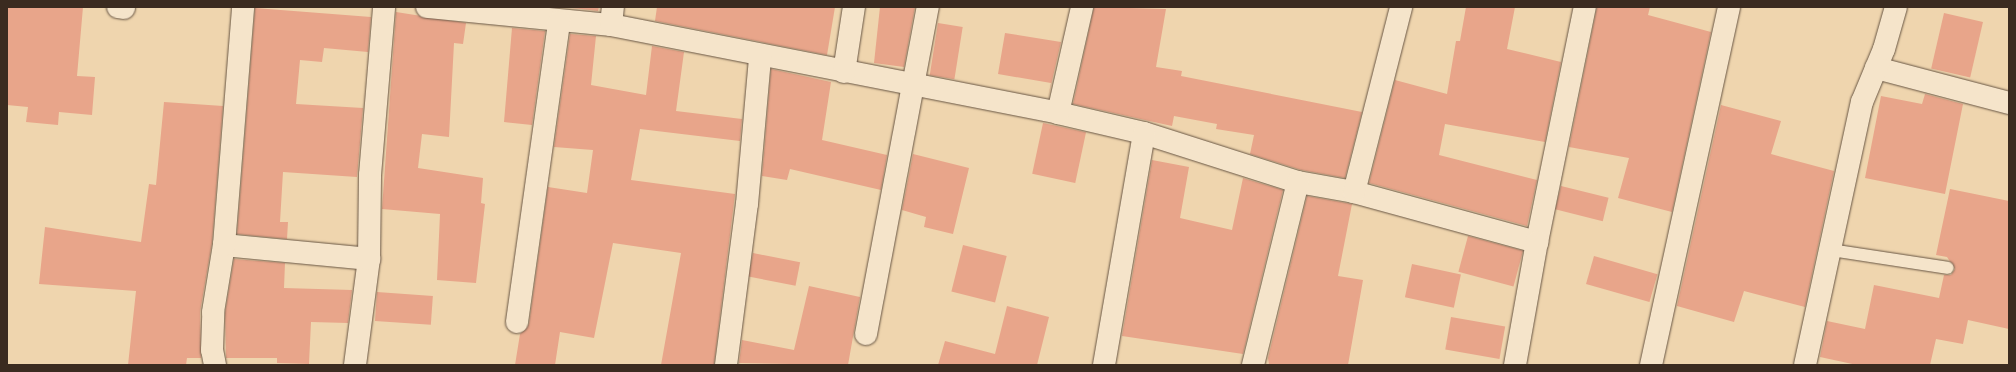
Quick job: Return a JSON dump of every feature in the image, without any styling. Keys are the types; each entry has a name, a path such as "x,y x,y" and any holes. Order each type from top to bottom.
{"street":[{"path":"215,365 212,350 214,312 224,245 243,7"},
{"path":"355,365 369,259 370,175 384,7"},
{"path":"427,7 559,22 612,16 760,57 914,84 1144,133 1298,182 1354,192 1537,242"},
{"path":"844,72 854,7"},
{"path":"866,334 928,7"},
{"path":"1058,114 1082,7"},
{"path":"1354,192 1401,7"},
{"path":"1514,365 1537,242 1585,7"},
{"path":"1651,365 1729,7"},
{"path":"1805,365 1862,102 1876,68 1896,7"},
{"path":"517,322 559,22"},
{"path":"726,365 747,204 760,57"},
{"path":"1876,68 2009,103"},
{"path":"1104,365 1144,133"},
{"path":"1253,365 1298,182"},
{"path":"224,245 369,259"}],"lane":[{"path":"1831,250 1948,268"}],"building":[{"path":"7,7 83,7 77,76 95,77 92,115 59,112 58,125 26,122 28,107 7,105"},
{"path":"564,7 599,7 598,11"},
{"path":"657,7 835,7 827,55 655,21"},
{"path":"880,7 915,7 904,67 874,63"},
{"path":"1094,7 1166,9 1156,67 1182,71 1181,76 1362,112 1345,178 1301,170 1250,154 1254,135 1216,129 1217,124 1174,116 1172,126 1073,104"},
{"path":"1466,7 1515,7 1507,49 1561,62 1545,142 1445,124 1439,155 1537,180 1527,226 1369,183 1395,80 1447,94 1456,41 1460,41"},
{"path":"1597,7 1650,7 1648,15 1711,32 1672,212 1618,198 1629,158 1569,147"},
{"path":"255,8 371,17 368,52 324,48 322,62 300,60 296,104 363,108 357,177 283,172 280,222 288,222 287,239 237,234"},
{"path":"396,12 466,23 463,44 454,43 449,137 422,134 418,168 483,178 481,203 485,204 476,283 437,280 440,214 382,209"},
{"path":"1944,13 1983,22 1970,78 1931,69"},
{"path":"938,23 963,27 954,79 930,75"},
{"path":"512,28 545,31 532,125 504,122"},
{"path":"1005,33 1061,42 1048,98 1051,83 998,74"},
{"path":"570,34 596,36 591,85 646,95 652,46 684,52 676,111 742,119 740,141 640,129 631,180 735,194 714,365 661,365 681,253 613,243 594,338 560,332 555,365 515,365 520,334 529,324 548,187 587,193 593,150 554,147"},
{"path":"771,69 831,82 822,140 887,155 881,190 790,169 787,180 762,176"},
{"path":"1925,94 1963,104 1945,194 1865,178 1881,96 1922,104"},
{"path":"164,102 223,106 212,243 200,312 201,358 187,358 186,365 128,365 136,291 39,284 45,227 141,242 149,184 156,185"},
{"path":"1721,105 1781,121 1771,154 1834,171 1805,307 1744,291 1734,322 1677,306"},
{"path":"1043,123 1086,132 1075,183 1032,174"},
{"path":"913,154 969,168 953,234 924,227 926,217 902,210"},
{"path":"1152,160 1189,167 1180,218 1232,230 1243,178 1283,190 1243,354 1122,336"},
{"path":"1561,186 1609,198 1603,221 1555,209"},
{"path":"1950,189 2009,201 2009,329 1968,320 1963,344 1936,339 1930,365 1857,365 1820,357 1827,321 1865,329 1874,285 1939,298 1944,275 1951,275 1955,269 1947,257 1936,255"},
{"path":"1307,196 1352,204 1338,276 1363,280 1348,365 1269,365 1268,358"},
{"path":"1468,236 1523,251 1513,286 1458,272"},
{"path":"963,245 1007,256 995,302 951,292"},
{"path":"753,253 800,262 796,286 748,277"},
{"path":"1594,256 1657,274 1649,302 1586,284"},
{"path":"234,259 285,263 284,288 352,290 348,323 311,322 309,364 277,363 277,358 226,358 225,313"},
{"path":"1412,264 1461,274 1454,308 1405,297"},
{"path":"809,286 860,297 848,365 739,363 742,340 794,350"},
{"path":"377,292 433,296 431,325 375,321"},
{"path":"1007,306 1049,317 1037,365 938,365 945,341 995,354"},
{"path":"1451,317 1505,327 1499,359 1445,349"}]}
